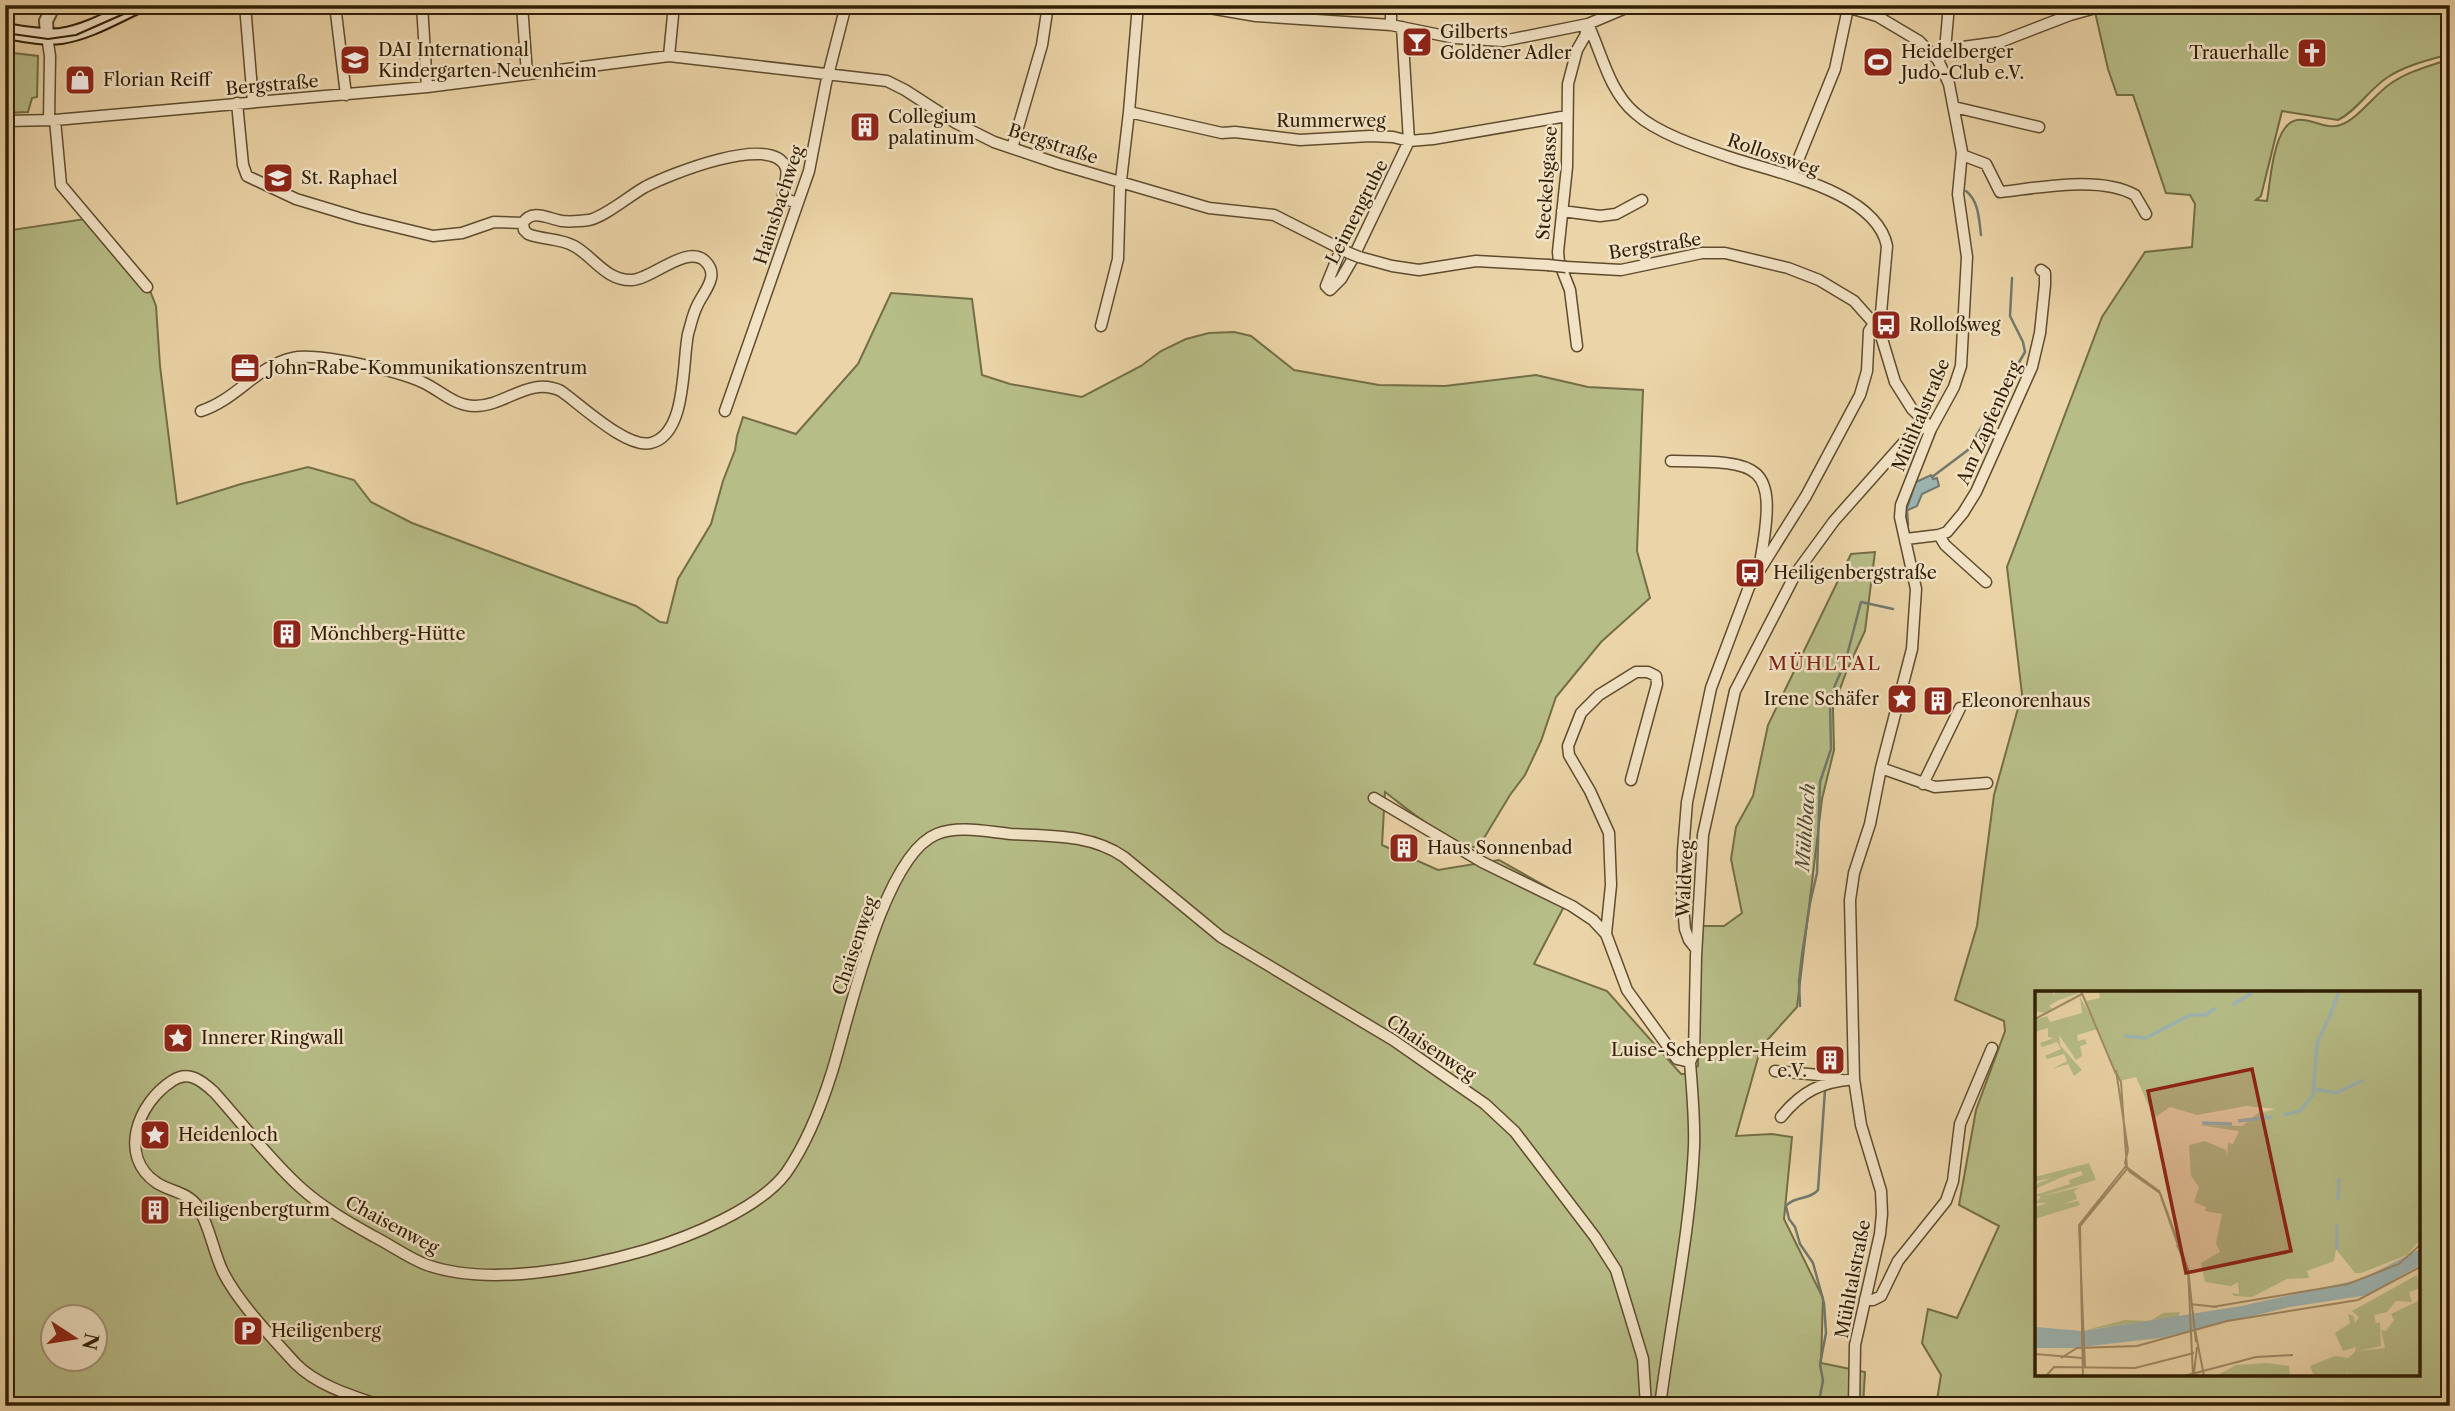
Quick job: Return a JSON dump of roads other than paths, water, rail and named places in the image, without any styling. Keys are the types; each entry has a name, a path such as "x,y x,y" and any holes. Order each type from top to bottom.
{"main road":[{"path":"5,31 47,36 75,33 139,5"}],"street":[{"path":"54,5 46,21 52,120 61,185 147,287"},
{"path":"245,5 253,102"},
{"path":"335,5 346,95"},
{"path":"422,5 426,87"},
{"path":"522,5 527,74"},
{"path":"669,56 674,5"},
{"name":"Hainsbachweg","path":"725,411 814,152 828,74 846,5"},
{"path":"1013,148 1042,45 1048,5"},
{"path":"1101,326 1118,259 1121,181 1138,5"},
{"path":"1192,5 1256,16 1391,25 1455,37 1503,41 1588,24 1633,5"},
{"path":"1391,5 1391,25"},
{"path":"1938,60 1945,50 1949,5"},
{"path":"1945,50 2000,41 2092,7 2106,5"},
{"path":"1792,175 1835,69 1844,6"},
{"name":"Mühltalstraße","path":"1844,6 1877,16 1919,41 1938,60 1947,76 1962,155 1958,194 1967,257 1962,357 1954,387 1929,426 1923,453 1901,505 1900,517 1916,589 1913,638 1904,687 1881,768 1872,816 1854,873 1850,900 1854,1079 1861,1125 1881,1191 1880,1234 1854,1353 1854,1406"},
{"name":"Steckelsgasse","path":"1577,346 1570,290 1558,258 1567,167 1567,89 1571,67 1588,24"},
{"name":"Rollossweg","path":"1588,24 1620,96 1642,119 1712,151 1792,175 1827,191 1870,214 1885,237 1887,256 1881,313 1869,331 1867,371 1860,395 1806,496 1771,554 1762,564"},
{"path":"1402,27 1409,141"},
{"name":"Bergstraße","path":"5,121 52,120 346,95 669,56 873,79 895,84 956,123 1013,148 1209,208 1279,217 1350,253 1392,266 1419,270 1476,261 1601,270 1630,269 1702,253 1725,253 1754,258 1804,274 1854,301 1874,324 1881,335 1895,382 1912,409 1929,426"},
{"path":"237,103 243,165 247,176 296,199 433,236 463,233 494,222 523,223"},
{"path":"1954,107 2039,127"},
{"name":"Rummerweg","path":"1129,112 1222,133 1235,132 1300,140 1370,136 1409,141 1567,116"},
{"name":"Leimengrube","path":"1350,253 1327,280 1326,286 1329,290 1334,288 1352,261 1409,141"},
{"path":"201,411 217,405 272,365 310,356 416,380 454,401 469,406 488,405 531,387 551,387 561,391 629,440 647,444 664,436 677,418 690,327 698,304 711,281 711,271 699,257 686,257 640,278 622,279 606,272 574,246 528,233 524,230 523,223 526,218 535,215 565,221 592,219 647,187 682,171 749,154 766,154 779,160 786,173 783,195 797,203"},
{"path":"1962,155 1986,164 2000,192 2060,184 2113,187 2135,195 2146,214"},
{"path":"1562,211 1600,216 1616,214 1642,200"},
{"name":"Am Zapfenberg","path":"1939,535 1951,528 1970,503 2030,374 2040,333 2045,273 2041,270"},
{"name":"Waldweg","path":"1660,1406 1670,1326 1682,1270 1694,1151 1690,1062 1694,1053 1696,949 1703,835 1735,691 1796,573 1834,521 1908,438 1929,426"},
{"path":"1908,438 1923,453"},
{"path":"1671,461 1733,463 1746,466 1757,473 1765,486 1767,499 1762,564 1746,592 1711,688 1687,802 1683,851 1683,912 1687,937 1696,949"},
{"path":"1906,539 1939,535 1945,545 1986,582"},
{"path":"1606,934 1611,885 1609,832 1588,786 1569,755 1568,746 1576,723 1594,699 1630,675 1643,671 1656,677 1657,684 1631,780"},
{"path":"1923,784 1961,708"},
{"path":"1881,768 1935,787 1987,783"},
{"path":"1374,799 1482,862 1581,911 1599,925 1606,934 1620,977 1636,1005 1677,1059 1690,1062"},
{"name":"Chaisenweg","path":"382,1406 328,1385 296,1364 224,1274 204,1219 195,1203 149,1176 139,1161 135,1141 136,1127 154,1096 173,1080 188,1076 200,1080 312,1197 349,1222 427,1265 465,1273 510,1275 615,1258 675,1240 727,1217 783,1177 812,1123 832,1072 877,922 903,870 922,843 937,834 959,831 1081,838 1117,852 1221,937 1394,1040 1494,1111 1539,1162 1600,1243 1616,1270 1643,1359 1646,1406"},
{"path":"1865,1298 1875,1300 1882,1295 1898,1261 1946,1201 1953,1181 1960,1124 1992,1048"},
{"path":"1775,1071 1830,1076 1841,1080"},
{"path":"1781,1117 1801,1095 1841,1080 1854,1079"}],"water":[{"path":"1931,475 1933,479 1937,478 1939,486 1922,494 1917,506 1906,511 1916,482"}],"waterway":[{"name":"Mühlbach","path":"1966,191 1976,205 1981,235"},
{"name":"Mühlbach","path":"1932,477 1968,450 1982,426 2002,411 2007,383 2025,352 2010,316 2012,278"},
{"name":"Mühlbach","path":"1907,510 1908,525"},
{"name":"Mühlbach","path":"1800,1006 1802,955 1817,873 1820,782 1831,749 1830,703 1845,663 1861,602 1893,609"},
{"name":"Mühlbach","path":"1818,1406 1823,1381 1820,1364 1826,1333 1824,1303 1813,1263 1800,1244 1786,1206 1818,1190 1825,1090"}],"tram line":[{"path":"5,33 48,39 76,35 144,5"}],"place":[{"name":"Gilberts Goldener Adler","path":"1417,42"},
{"name":"Trauerhalle","path":"2312,53"},
{"name":"DAI International Kindergarten Neuenheim","path":"355,60"},
{"name":"Heidelberger Judo-Club e.V.","path":"1878,62"},
{"name":"Florian Reiff","path":"80,80"},
{"name":"Collegium palatinum","path":"865,127"},
{"name":"St. Raphael","path":"278,178"},
{"name":"Rolloßweg","path":"1886,325"},
{"name":"John-Rabe-Kommunikationszentrum","path":"245,368"},
{"name":"Heiligenbergstraße","path":"1750,573"},
{"name":"Mönchberg-Hütte","path":"287,634"},
{"name":"Irene Schäfer","path":"1902,699"},
{"name":"Eleonorenhaus","path":"1938,701"},
{"name":"Haus Sonnenbad","path":"1404,848"},
{"name":"Innerer Ringwall","path":"178,1038"},
{"name":"Luise-Scheppler-Heim e.V.","path":"1830,1060"},
{"name":"Heidenloch","path":"155,1135"},
{"name":"Heiligenbergturm","path":"155,1210"},
{"name":"Heiligenberg","path":"248,1331"}],"district":[{"name":"MÜHLTAL","path":"1825,663"}]}
